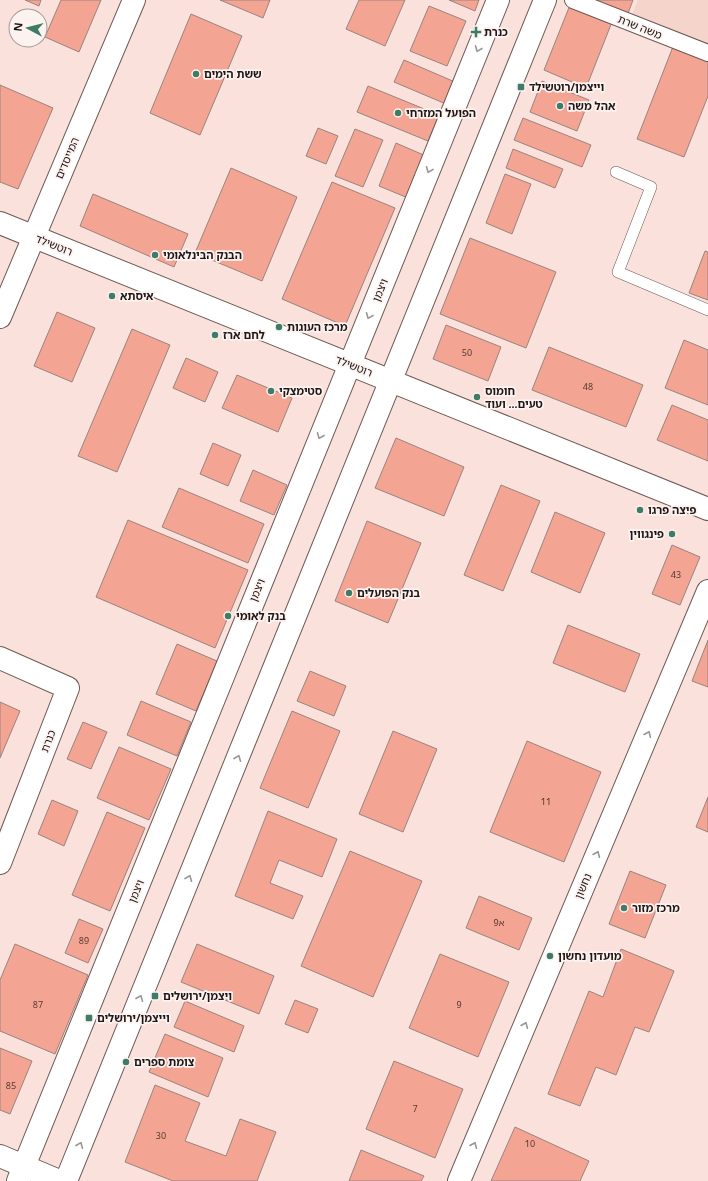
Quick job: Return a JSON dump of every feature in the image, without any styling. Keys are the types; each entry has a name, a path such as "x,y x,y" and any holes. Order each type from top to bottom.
{"main road":[{"name":"המייסדים","path":"0,316 134,0"},
{"name":"ויצמן","path":"21,1174 498,0"},
{"path":"66,1181 545,0"},
{"name":"רוטשילד","path":"0,223 708,509"},
{"name":"נחשון","path":"459,1181 708,591"},
{"name":"כנרת","path":"0,658 68,688 0,863"},
{"path":"0,1156 21,1174 59,1181"}],"street":[{"name":"משה שרת","path":"573,0 708,53"}],"lane":[{"path":"616,172 651,187 618,272 708,310"}],"shaded area":[{"path":"638,0 708,0 708,53 629,22"}],"building":[{"path":"25,0 41,0 39,6"},
{"path":"61,0 101,0 79,52 48,38 48,30"},
{"path":"220,0 270,0 263,18"},
{"path":"359,0 405,0 385,46 346,29"},
{"path":"449,0 479,0 475,11"},
{"path":"587,0 633,0 627,16"},
{"path":"570,5 612,22 586,88 544,70"},
{"path":"429,6 466,21 447,66 410,51"},
{"name":"ששת הימים","path":"191,14 242,36 200,135 150,113"},
{"path":"674,44 708,58 708,96 684,157 637,139"},
{"path":"404,60 455,82 446,104 394,82"},
{"name":"אהל משה","path":"542,81 589,100 577,131 530,112"},
{"path":"0,85 53,108 18,189 0,182"},
{"name":"הפועל המזרחי","path":"368,86 439,115 428,141 357,112"},
{"path":"523,118 591,145 582,167 514,140"},
{"path":"318,128 338,136 326,164 306,156"},
{"path":"355,129 383,140 363,187 335,176"},
{"path":"396,143 426,156 408,198 379,186"},
{"path":"513,149 563,169 555,188 506,168"},
{"path":"231,168 297,197 262,281 195,253"},
{"path":"505,174 531,184 512,234 486,223"},
{"path":"332,182 395,208 345,326 282,299"},
{"path":"93,194 188,234 174,267 80,226"},
{"path":"470,238 556,272 526,348 440,314"},
{"path":"705,251 708,252 708,300 689,293"},
{"path":"57,312 95,328 72,382 34,366"},
{"path":"446,325 501,347 488,381 433,359"},
{"path":"132,329 170,345 117,472 78,456"},
{"path":"684,340 708,350 708,405 665,388"},
{"path":"549,347 643,385 626,427 532,390"},
{"path":"186,358 218,372 205,402 173,388"},
{"path":"237,375 292,398 278,432 222,408"},
{"path":"672,405 708,420 708,461 657,440"},
{"path":"396,438 464,467 444,516 375,488"},
{"path":"213,443 241,455 228,486 200,474"},
{"path":"253,470 287,485 274,515 240,501"},
{"path":"501,485 540,501 503,591 464,575"},
{"path":"179,488 264,524 248,563 162,527"},
{"path":"555,512 605,533 580,593 531,572"},
{"path":"128,520 248,570 215,648 96,597"},
{"path":"367,521 421,543 388,623 335,601"},
{"path":"672,545 700,557 680,605 652,594"},
{"path":"568,625 640,654 625,692 553,663"},
{"path":"708,640 708,687 692,681"},
{"path":"177,644 217,661 196,711 156,694"},
{"path":"310,671 346,686 334,716 297,701"},
{"path":"141,701 191,722 177,756 127,735"},
{"path":"0,702 20,711 0,758"},
{"path":"292,711 340,731 308,808 260,788"},
{"path":"83,722 107,732 91,769 67,759"},
{"path":"393,731 437,749 403,832 359,814"},
{"path":"527,741 601,772 564,862 490,832"},
{"path":"119,747 171,769 149,820 97,798"},
{"path":"708,797 708,832 696,827"},
{"path":"52,800 78,811 64,846 38,834"},
{"path":"268,811 337,839 322,877 279,860 270,883 303,896 293,919 235,896"},
{"path":"107,812 145,828 110,911 72,895"},
{"path":"350,851 422,881 373,997 301,966"},
{"path":"630,871 666,885 645,938 609,924"},
{"path":"479,896 532,918 519,950 466,928"},
{"path":"79,919 103,929 88,963 65,953"},
{"path":"15,944 88,975 55,1054 0,1031 0,980"},
{"path":"197,944 274,976 259,1014 181,982"},
{"path":"621,949 674,971 649,1032 635,1027 616,1075 596,1067 580,1106 548,1094 589,991 603,997"},
{"path":"440,954 509,982 478,1057 409,1028"},
{"path":"295,1000 318,1009 308,1033 285,1024"},
{"path":"185,1001 244,1026 234,1052 174,1027"},
{"path":"165,1034 223,1058 208,1097 149,1072"},
{"path":"0,1048 32,1061 10,1114 0,1110"},
{"path":"394,1061 463,1089 435,1158 366,1129"},
{"path":"155,1085 200,1103 185,1141 226,1156 240,1119 276,1132 257,1181 173,1181 125,1162"},
{"path":"515,1127 589,1161 580,1181 491,1181"},
{"path":"361,1150 424,1176 421,1181 349,1181"}],"place":[{"name":"כנרת","path":"476,32"},
{"name":"ששת הימים","path":"196,74"},
{"name":"וייצמן/רוטשילד","path":"521,87"},
{"name":"אהל משה","path":"560,106"},
{"name":"הפועל המזרחי","path":"398,113"},
{"name":"הבנק הבינלאומי","path":"155,255"},
{"name":"איסתא","path":"112,296"},
{"name":"מרכז העוגות","path":"279,327"},
{"name":"לחם ארז","path":"215,335"},
{"name":"סטימצקי","path":"271,391"},
{"name":"חומוס טעים... ועוד","path":"477,397"},
{"name":"פיצה פרגו","path":"640,510"},
{"name":"פינגווין","path":"672,534"},
{"name":"בנק הפועלים","path":"349,593"},
{"name":"בנק לאומי","path":"228,616"},
{"name":"מרכז מזור","path":"624,908"},
{"name":"מועדון נחשון","path":"550,956"},
{"name":"ויצמן/ירושלים","path":"155,996"},
{"name":"וייצמן/ירושלים","path":"89,1018"},
{"name":"צומת ספרים","path":"126,1062"}]}
